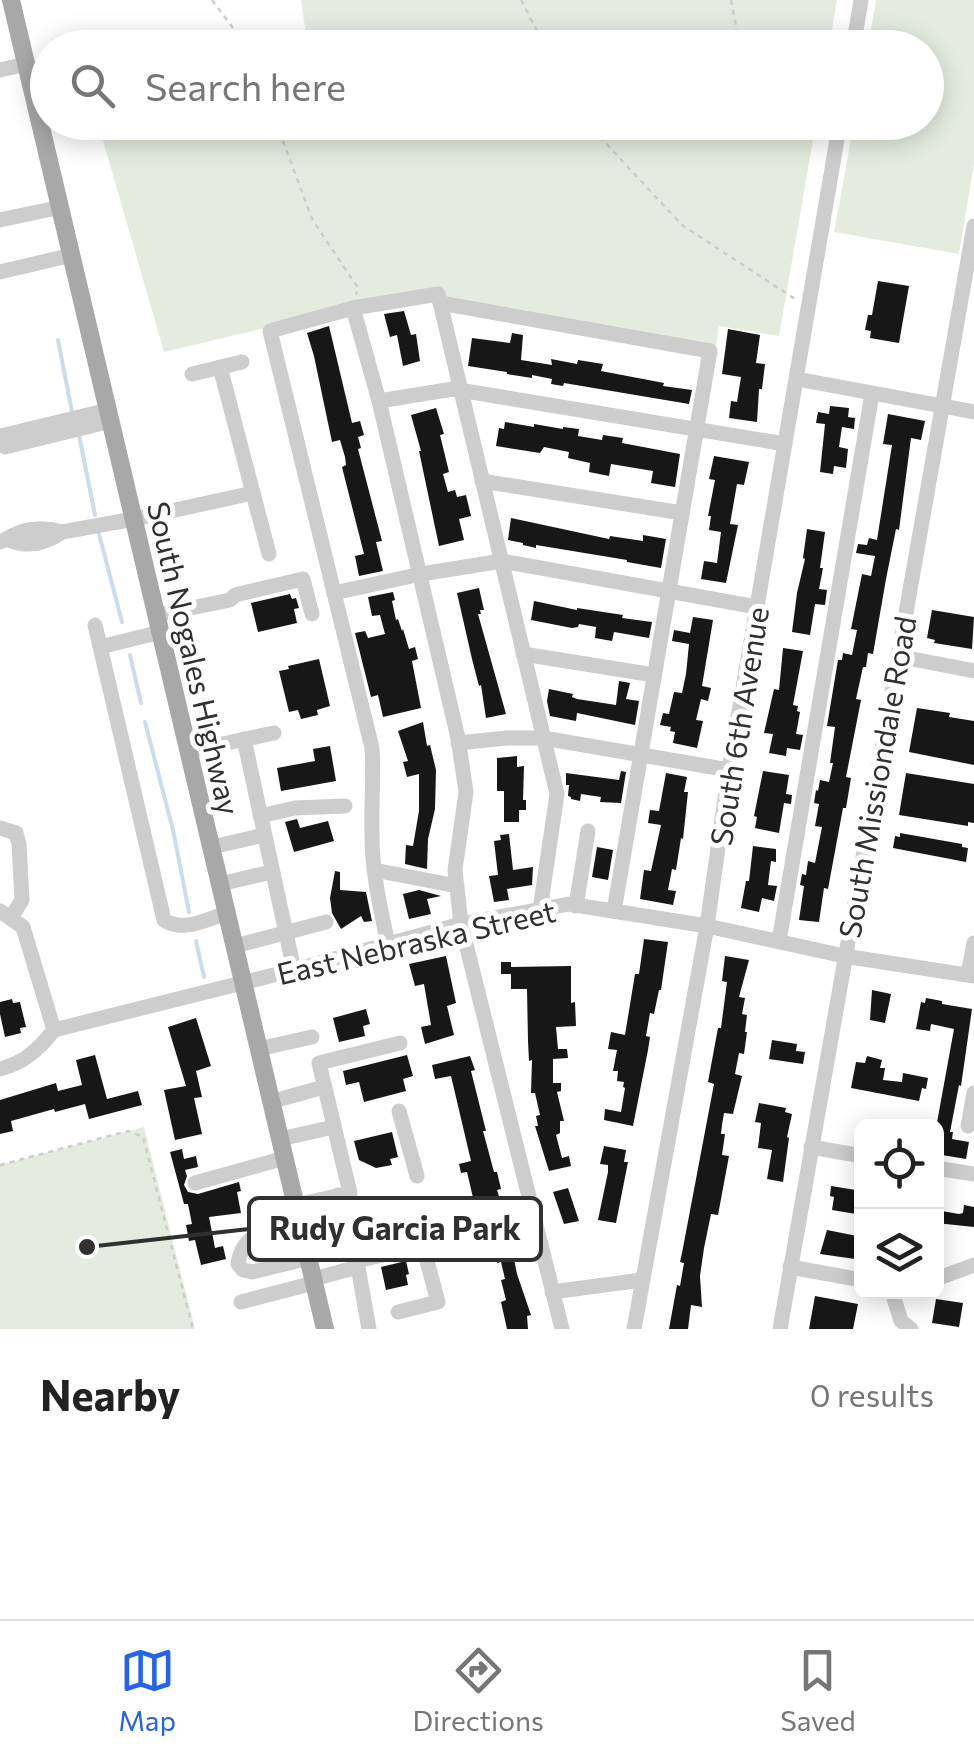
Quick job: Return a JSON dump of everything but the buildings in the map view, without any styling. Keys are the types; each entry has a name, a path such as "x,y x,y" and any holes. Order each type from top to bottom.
{"main road":[{"name":"South Nogales Highway","path":"11,0 30,77"},
{"name":"South Nogales Highway","path":"45,140 325,1329"}],"street":[{"path":"856,30 861,0"},
{"path":"0,70 27,64"},
{"name":"South 6th Avenue","path":"634,1329 707,926 837,140"},
{"path":"0,220 61,207"},
{"name":"South Missiondale Road","path":"780,1329 974,226"},
{"path":"0,272 72,255"},
{"path":"388,944 374,870 372,748 270,331 353,308 438,294 557,794 540,910"},
{"path":"440,303 710,351 614,911"},
{"path":"353,308 458,743 466,792 455,870 461,924 562,1329"},
{"path":"192,374 242,362"},
{"path":"220,367 269,554"},
{"path":"797,379 974,412"},
{"path":"378,402 453,389 784,444"},
{"path":"779,941 872,394"},
{"path":"110,415 4,446 1,436 110,415"},
{"path":"482,481 682,514"},
{"path":"4,541 23,546 50,540 62,532 253,493"},
{"path":"334,593 502,561 757,607"},
{"path":"100,647 235,595 303,579 312,614"},
{"path":"95,625 164,920 182,927 227,914"},
{"path":"524,654 654,675"},
{"path":"897,656 974,671"},
{"path":"189,751 274,733"},
{"path":"458,743 544,738 730,770"},
{"path":"244,739 294,970"},
{"path":"260,816 295,808 345,806"},
{"path":"0,828 16,832 22,900 11,919 54,1030 37,1052 0,1069"},
{"path":"576,906 588,831"},
{"path":"212,847 264,835"},
{"path":"374,870 457,886"},
{"path":"220,884 271,872"},
{"name":"East Nebraska Street","path":"54,1030 461,924 570,904 707,926 844,956 971,975"},
{"path":"235,946 326,922"},
{"path":"971,975 974,942"},
{"path":"258,1049 312,1038"},
{"path":"309,1258 252,1272 238,1264 242,1248 252,1236 350,1193 319,1063 400,1043"},
{"path":"270,1102 324,1087"},
{"path":"968,1126 974,1093"},
{"path":"399,1112 417,1176"},
{"path":"280,1138 334,1128"},
{"path":"811,1148 854,1155"},
{"path":"195,1183 285,1158"},
{"path":"944,1169 974,1174"},
{"path":"338,1195 370,1329"},
{"path":"241,1302 423,1246 438,1302 398,1312"},
{"path":"944,1275 974,1265"},
{"path":"790,1267 854,1279"},
{"path":"552,1292 642,1280"},
{"path":"894,1299 901,1321 911,1329"}],"path":[{"path":"212,0 234,30"},
{"path":"521,0 537,30"},
{"path":"731,0 737,30"},
{"path":"283,140 312,219 358,288 353,308"},
{"path":"603,140 682,225 809,308"},
{"path":"0,1166 128,1132 144,1137 193,1329"}],"shaded area":[{"path":"301,0 837,0 832,30 305,30"},
{"path":"876,0 974,0 974,163 959,254 834,232 851,140 944,140 944,30 871,30"},
{"path":"103,140 813,140 779,336 719,326 716,346 445,298 440,287 164,352"},
{"path":"144,1127 195,1329 0,1329 0,1165"}],"waterway":[{"path":"58,340 72,412"},
{"path":"79,435 95,515"},
{"path":"99,534 122,622"},
{"path":"130,655 141,703"},
{"path":"145,722 189,912"},
{"path":"196,941 204,977"}],"place":[{"name":"Rudy Garcia Park","path":"87,1247"}]}
